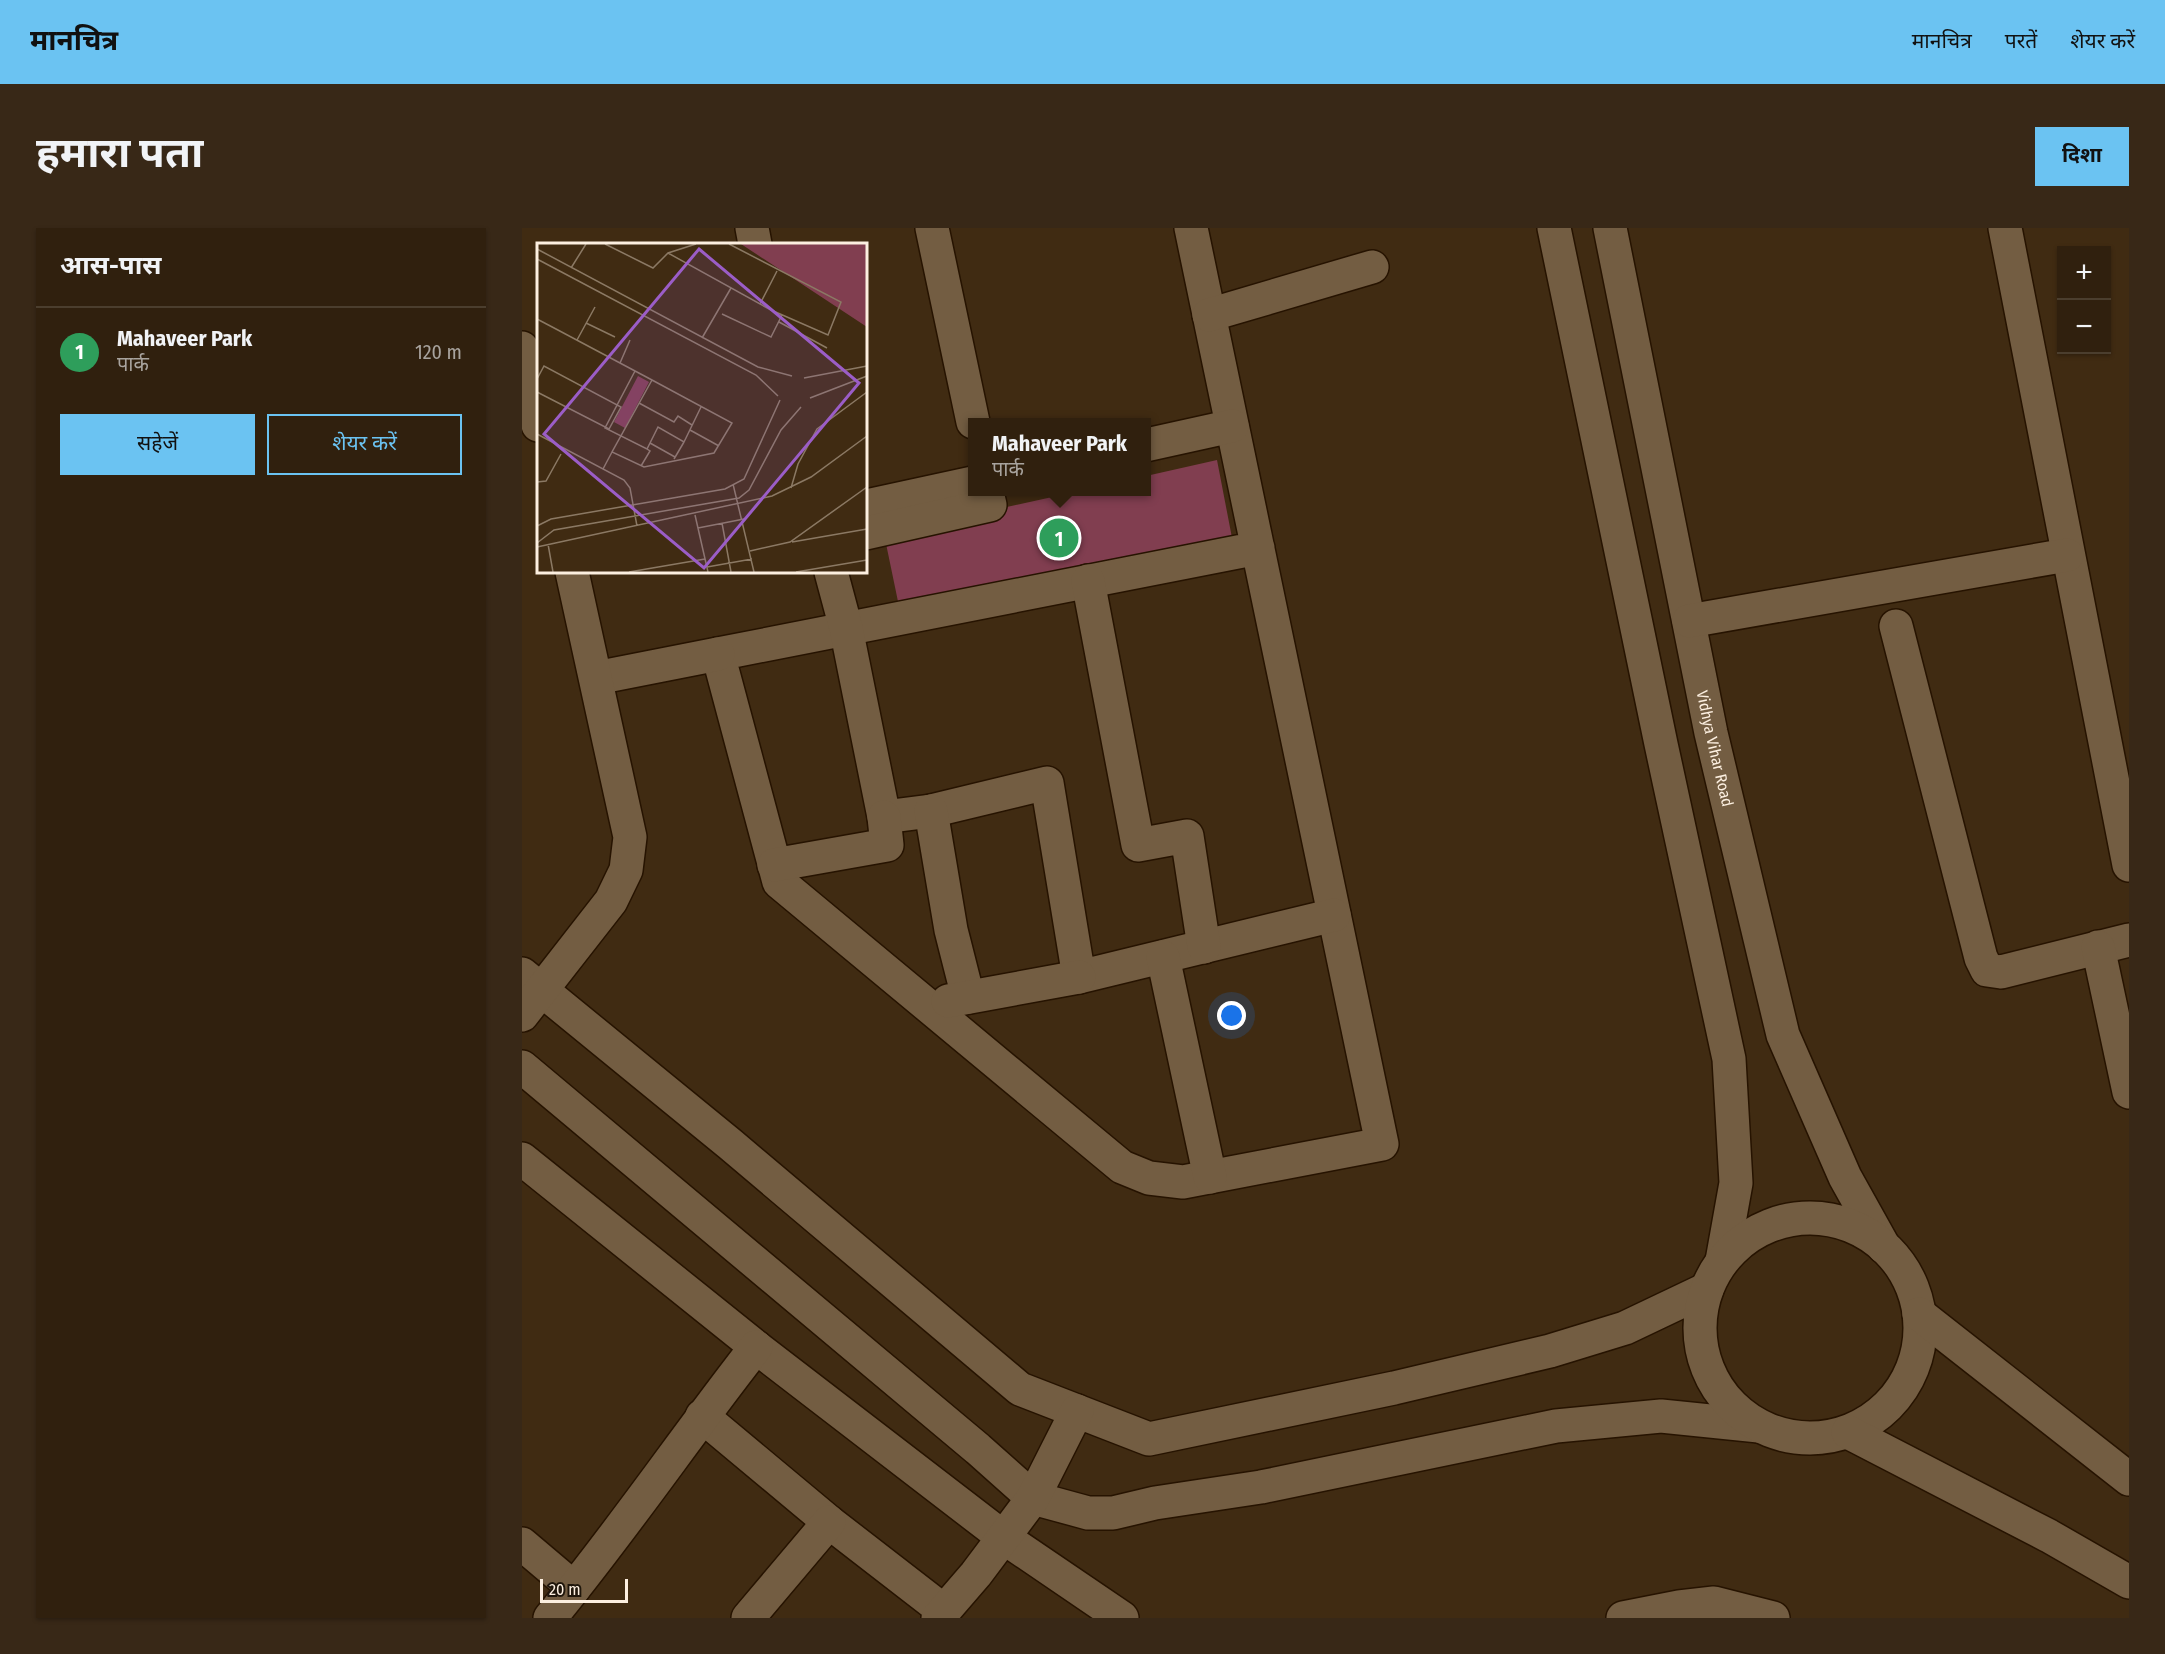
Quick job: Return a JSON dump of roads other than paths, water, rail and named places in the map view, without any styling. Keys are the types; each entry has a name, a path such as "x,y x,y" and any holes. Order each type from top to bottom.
{"street":[{"path":"752,228 755,243"},
{"path":"932,228 972,418"},
{"path":"718,654 779,882 1122,1167 1149,1178 1183,1182 1382,1144 1191,228"},
{"path":"1554,228 1729,1059 1736,1183 1714,1275 1700,1320 1704,1359 1718,1389 1735,1409 1759,1426"},
{"name":"Vidhya Vihar Road","path":"1610,228 1712,733 1783,1035 1845,1177 1884,1248"},
{"path":"2005,228 2067,555 2120,771 2129,865"},
{"path":"1209,315 1372,267"},
{"path":"522,348 537,420"},
{"path":"1151,444 1232,426"},
{"path":"867,506 968,484"},
{"path":"867,533 990,505 988,496"},
{"path":"596,678 1258,548"},
{"path":"1640,639 1690,626 2067,555"},
{"path":"522,1067 969,1441 1033,1498 1088,1513 1113,1513 1155,1503 1261,1487 1556,1426 1661,1416 1759,1426 1781,1434 1805,1438 1826,1437 1848,1432 1885,1409 1907,1379 1916,1357 1920,1333 1919,1314 1909,1280 1899,1264 1884,1248 1858,1229 1837,1221 1812,1218 1783,1221 1746,1238 1714,1275 1625,1328 1550,1351 1394,1388 1149,1439 1020,1389 730,1144 529,993 611,901 626,870 630,837 572,573"},
{"path":"774,865 887,844 884,818 846,628 831,573"},
{"path":"1088,581 1138,845 1187,836 1204,947"},
{"path":"1896,626 1987,970 2001,972 2114,944 2129,1092"},
{"path":"884,818 931,812 1047,783 1079,977"},
{"path":"931,812 951,930 968,997"},
{"path":"926,1005 1079,977 1334,915"},
{"path":"1163,957 1210,1177"},
{"path":"522,1159 756,1347 1003,1537 1122,1618"},
{"path":"1919,1314 2129,1479"},
{"path":"549,1618 756,1347"},
{"path":"702,1416 941,1615 976,1574 1033,1498 1077,1411"},
{"path":"1848,1432 2049,1536 2129,1582"},
{"path":"748,1618 829,1522"},
{"path":"522,1545 574,1588"},
{"path":"1623,1618 1680,1606 1714,1603 1773,1618"}],"place":[{"name":"Mahaveer Park","path":"1059,538"}]}
